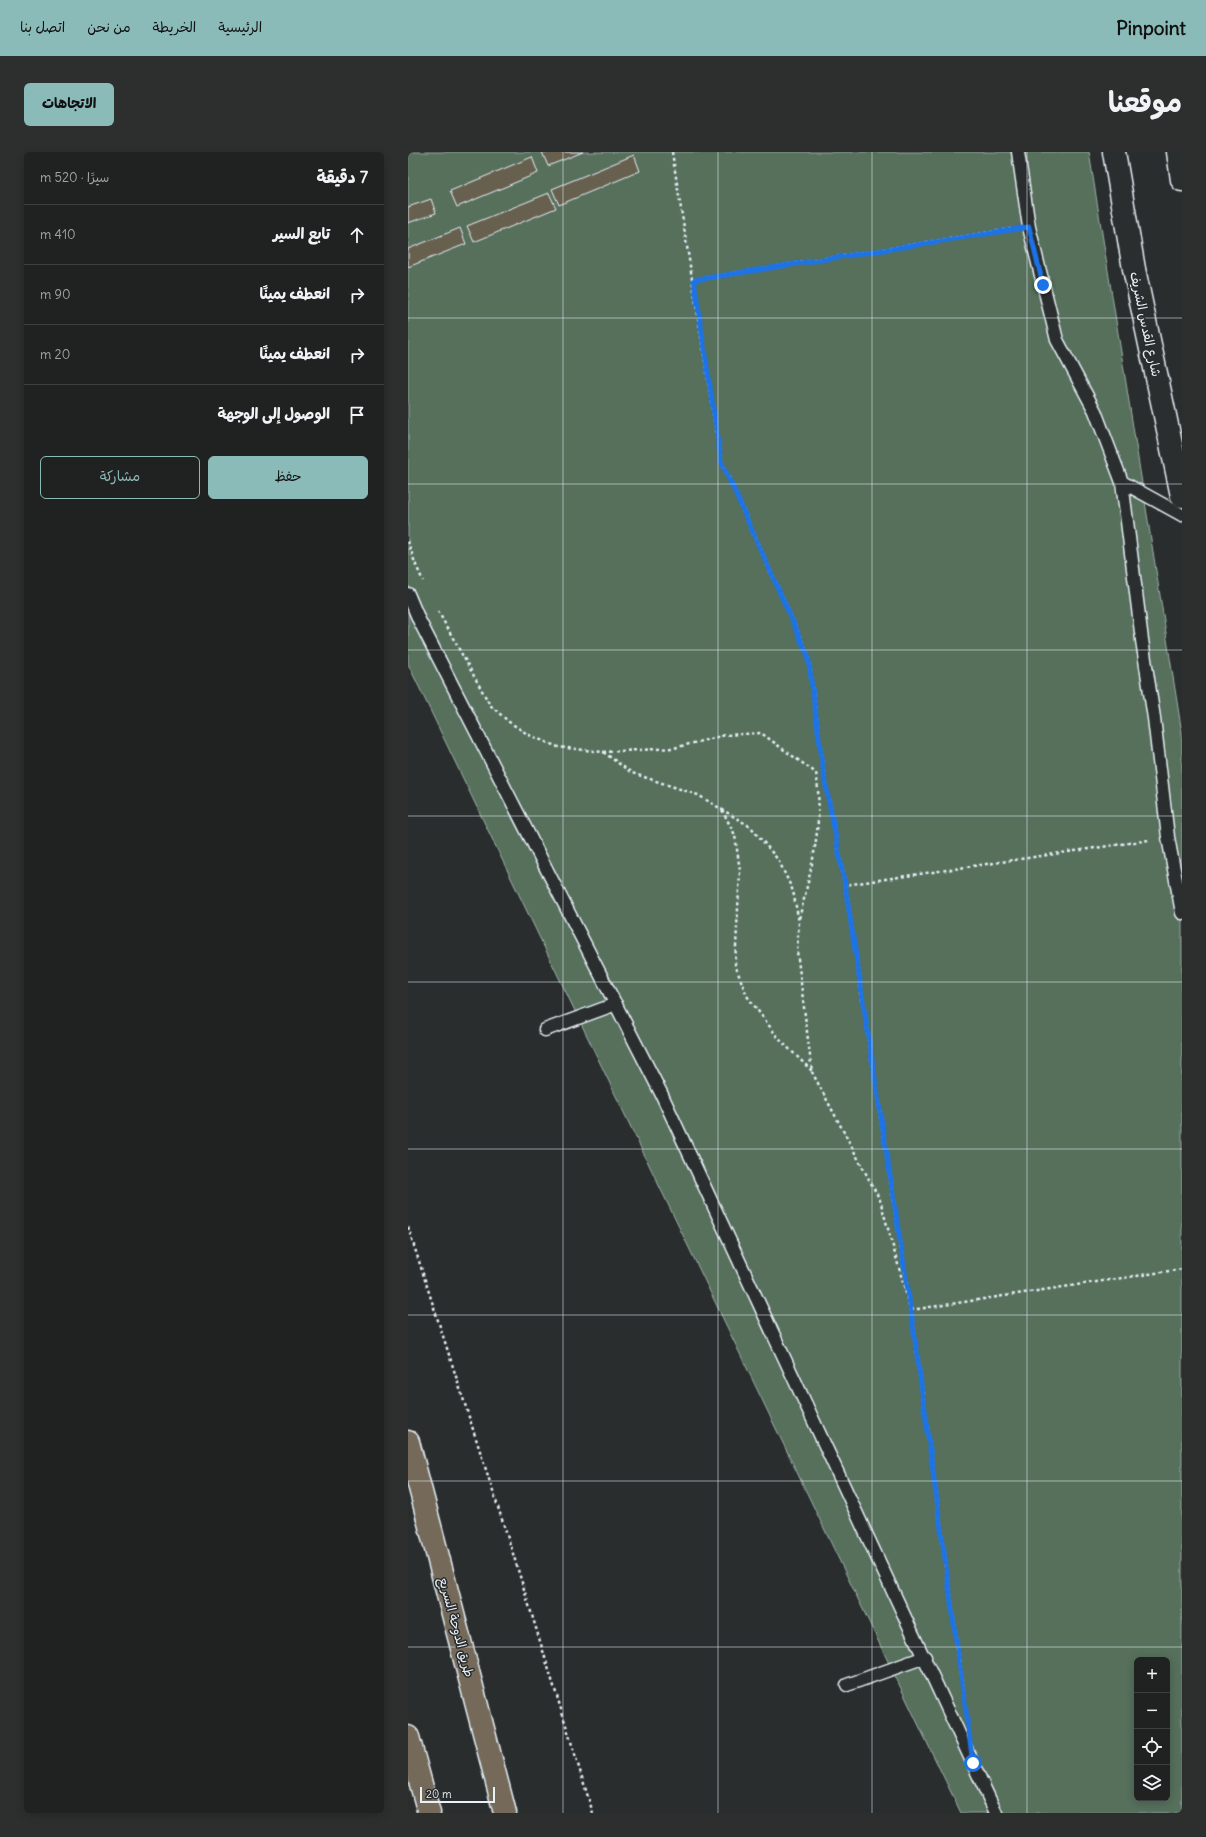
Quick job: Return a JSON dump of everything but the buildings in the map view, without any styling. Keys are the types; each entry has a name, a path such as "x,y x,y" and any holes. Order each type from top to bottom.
{"highway":[{"name":"طريق الدوحة السريع","path":"408,1442 505,1813"},
{"path":"408,1738 429,1813"}],"street":[{"name":"شارع القدس الشريف","path":"1114,152 1134,269 1182,496"},
{"path":"1178,152 1182,180"}],"lane":[{"path":"1018,152 1029,227 1057,340 1095,411 1122,482 1142,640 1154,718 1168,837 1182,913"},
{"path":"1122,482 1182,516"},
{"path":"408,594 419,620 661,1092 832,1462 925,1657 996,1813"},
{"path":"546,1030 616,1004"},
{"path":"847,1684 925,1657"}],"path":[{"path":"672,152 694,280 721,461 808,656 824,776 845,885 911,1311 964,1699"},
{"path":"694,280 1029,227"},
{"path":"408,541 415,563 424,582"},
{"path":"436,607 490,705 509,722 529,735 558,747 603,752 674,748 725,735 761,733 816,773 818,790 816,851 799,922 797,951 812,1072"},
{"path":"603,752 632,773 698,795 751,827 779,860 793,891 799,922"},
{"path":"722,810 735,835 740,871 735,964 748,996 780,1039 812,1072 880,1200 911,1311"},
{"path":"845,885 1168,837"},
{"path":"408,1227 515,1560 593,1813"},
{"path":"911,1311 1182,1269"}],"green space":[{"path":"408,152 1089,152 1182,733 1182,1813 961,1813 408,664"}],"route":[{"path":"973,1763 911,1311 845,885 824,776 808,656 721,461 694,280 1029,227 1043,285"}]}
